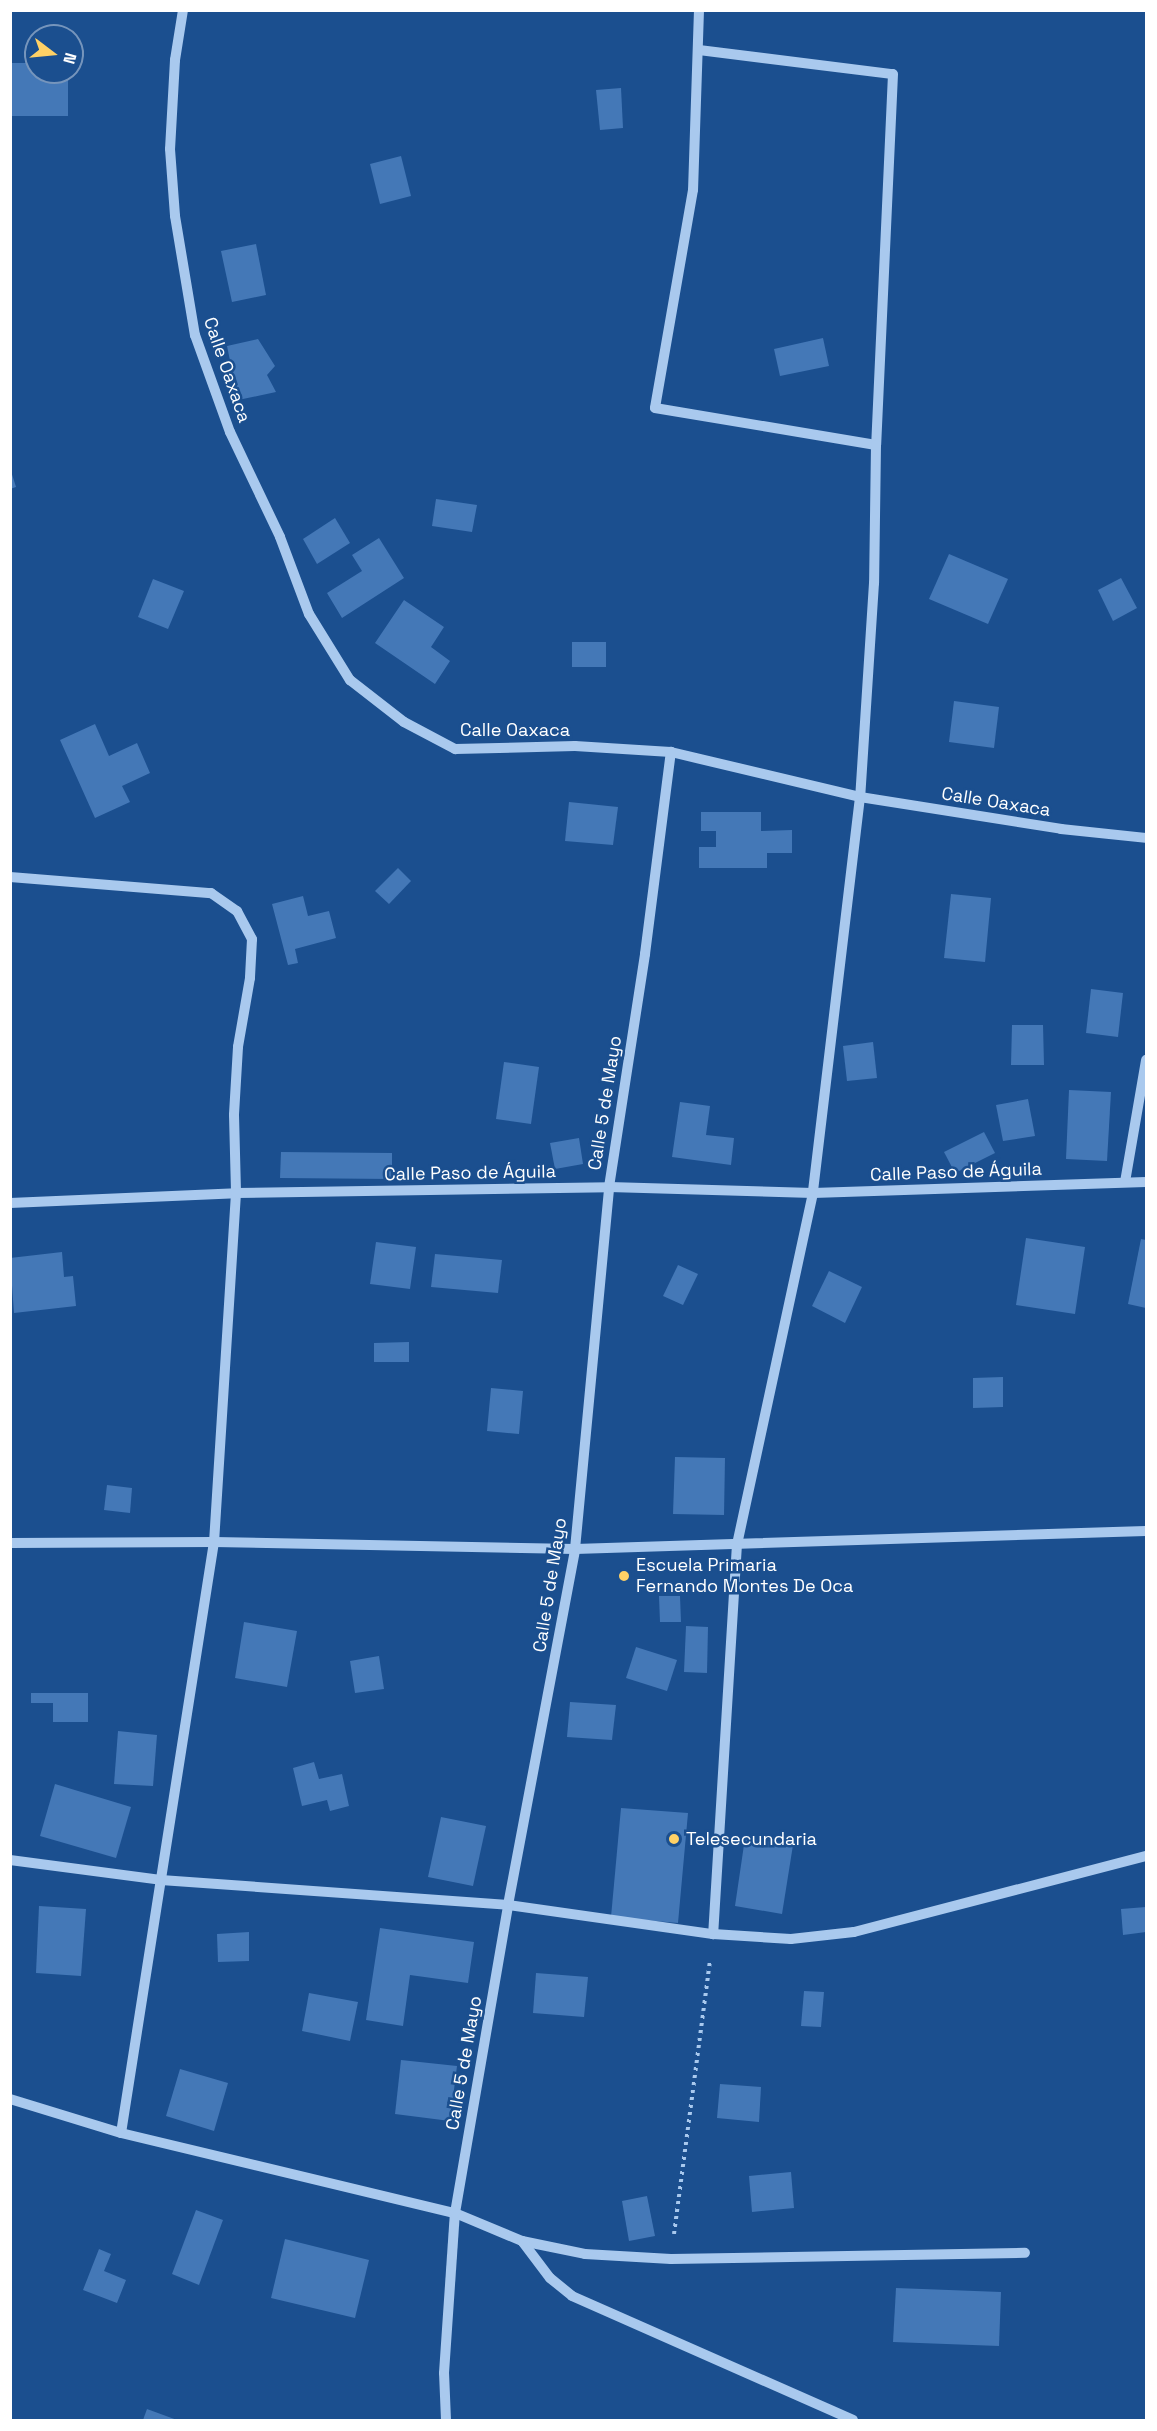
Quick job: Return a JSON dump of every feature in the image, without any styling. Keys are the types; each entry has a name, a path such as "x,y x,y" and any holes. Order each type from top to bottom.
{"street":[{"name":"Calle Oaxaca","path":"183,10 175,60 170,149 175,216 195,335 230,432 280,537 309,614 350,680 404,722 455,749 575,746 670,752 860,797 1061,829 1146,838"},
{"path":"699,10 693,190 655,408 876,445"},
{"path":"699,50 893,74 876,445 874,583 860,797 813,1193 737,1544 713,1934"},
{"name":"Calle 5 de Mayo","path":"446,2421 444,2373 455,2212 508,1905 575,1549 609,1187 645,954 670,752"},
{"path":"10,877 211,893 237,911 252,939 250,978 238,1047 234,1115 236,1193 214,1542 121,2133"},
{"path":"1125,1182 1146,1060"},
{"name":"Calle Paso de Águila","path":"10,1203 236,1193 609,1187 813,1193 1146,1182"},
{"path":"10,1543 214,1542 575,1549 1146,1531"},
{"path":"10,1860 161,1880 508,1905 713,1934 792,1939 854,1932 1146,1856"},
{"path":"10,2099 121,2133 455,2212 522,2241 585,2254 671,2259 1025,2253"},
{"path":"522,2241 550,2278 572,2296 853,2421"}],"path":[{"path":"671,2259 713,1934"}],"building":[{"path":"10,63 24,63 24,84 68,84 68,116 10,116"},
{"path":"621,88 623,128 600,130 596,90"},
{"path":"401,156 411,196 380,204 370,164"},
{"path":"256,244 266,295 232,302 221,251"},
{"path":"823,338 829,366 780,376 774,349"},
{"path":"258,339 275,366 267,375 276,392 238,400 227,346"},
{"path":"10,468 16,487 10,489"},
{"path":"436,499 477,505 472,532 432,526"},
{"path":"335,518 350,543 317,564 303,539"},
{"path":"379,538 404,578 342,618 327,593 362,571 352,555"},
{"path":"949,554 1008,579 988,624 929,599"},
{"path":"1121,578 1137,608 1113,621 1098,590"},
{"path":"153,579 184,591 168,629 138,617"},
{"path":"404,600 444,627 431,647 450,661 435,684 375,643"},
{"path":"572,642 606,642 606,667 572,667"},
{"path":"954,701 999,707 994,748 949,742"},
{"path":"95,724 109,756 137,743 150,773 122,786 130,802 95,818 60,740"},
{"path":"569,802 618,807 613,845 565,841"},
{"path":"701,812 761,812 761,831 792,830 792,853 767,853 767,868 699,868 699,847 716,847 716,831 701,831"},
{"path":"398,868 411,881 389,904 375,891"},
{"path":"951,894 991,898 985,962 944,958"},
{"path":"303,896 308,916 329,911 336,938 295,949 298,963 288,965 272,904"},
{"path":"1091,989 1123,993 1118,1037 1086,1033"},
{"path":"1012,1025 1043,1025 1044,1065 1011,1065"},
{"path":"873,1042 877,1078 847,1081 843,1046"},
{"path":"504,1062 539,1067 531,1124 496,1119"},
{"path":"1069,1090 1111,1092 1107,1161 1066,1159"},
{"path":"1028,1099 1035,1136 1003,1141 996,1105"},
{"path":"680,1102 710,1106 706,1135 734,1138 731,1165 672,1157"},
{"path":"984,1132 995,1153 955,1173 944,1152"},
{"path":"579,1138 583,1164 555,1169 550,1143"},
{"path":"281,1152 392,1153 392,1179 280,1178"},
{"path":"1026,1238 1085,1247 1075,1314 1016,1305"},
{"path":"1141,1239 1146,1240 1146,1308 1128,1304"},
{"path":"376,1242 416,1247 410,1289 370,1284"},
{"path":"62,1252 64,1277 73,1276 76,1306 14,1313 10,1258"},
{"path":"435,1254 502,1260 498,1293 431,1287"},
{"path":"678,1265 698,1274 683,1305 663,1296"},
{"path":"829,1271 862,1287 845,1323 812,1306"},
{"path":"409,1342 409,1362 374,1362 374,1343"},
{"path":"1003,1377 1003,1407 973,1408 973,1378"},
{"path":"491,1388 523,1391 519,1434 487,1431"},
{"path":"675,1457 725,1458 724,1515 673,1514"},
{"path":"107,1485 132,1488 130,1513 104,1510"},
{"path":"659,1596 680,1596 681,1622 660,1622"},
{"path":"244,1622 297,1631 287,1687 235,1678"},
{"path":"686,1626 708,1627 707,1673 684,1672"},
{"path":"636,1647 677,1660 667,1691 626,1678"},
{"path":"379,1656 384,1689 355,1693 350,1661"},
{"path":"31,1693 88,1693 88,1722 53,1722 53,1703 31,1703"},
{"path":"570,1702 616,1705 612,1740 567,1737"},
{"path":"118,1731 157,1735 153,1786 114,1784"},
{"path":"314,1762 319,1779 342,1774 349,1806 330,1811 327,1800 302,1806 293,1768"},
{"path":"55,1784 131,1807 116,1858 40,1836"},
{"path":"621,1808 688,1813 678,1923 611,1917"},
{"path":"441,1817 486,1826 473,1886 428,1877"},
{"path":"745,1838 793,1845 782,1914 735,1906"},
{"path":"39,1906 86,1909 81,1976 36,1973"},
{"path":"1146,1907 1146,1932 1123,1935 1121,1909"},
{"path":"380,1928 474,1942 468,1983 410,1975 403,2026 366,2020"},
{"path":"249,1932 249,1961 218,1962 217,1934"},
{"path":"536,1973 588,1977 584,2017 533,2013"},
{"path":"804,1991 824,1992 821,2027 801,2026"},
{"path":"309,1993 358,2002 350,2041 302,2031"},
{"path":"401,2060 457,2066 450,2121 395,2114"},
{"path":"180,2069 228,2083 214,2131 166,2116"},
{"path":"720,2084 761,2087 759,2122 717,2118"},
{"path":"791,2172 794,2208 752,2212 749,2176"},
{"path":"647,2196 655,2236 629,2241 622,2201"},
{"path":"196,2210 223,2220 199,2285 172,2274"},
{"path":"285,2239 369,2260 355,2318 271,2298"},
{"path":"99,2249 111,2254 104,2271 126,2280 117,2303 83,2290"},
{"path":"896,2288 1001,2292 999,2346 893,2342"},
{"path":"147,2409 177,2420 143,2420"}],"place":[{"name":"Escuela Primaria Fernando Montes De Oca","path":"624,1576"},
{"name":"Telesecundaria","path":"674,1839"}]}
